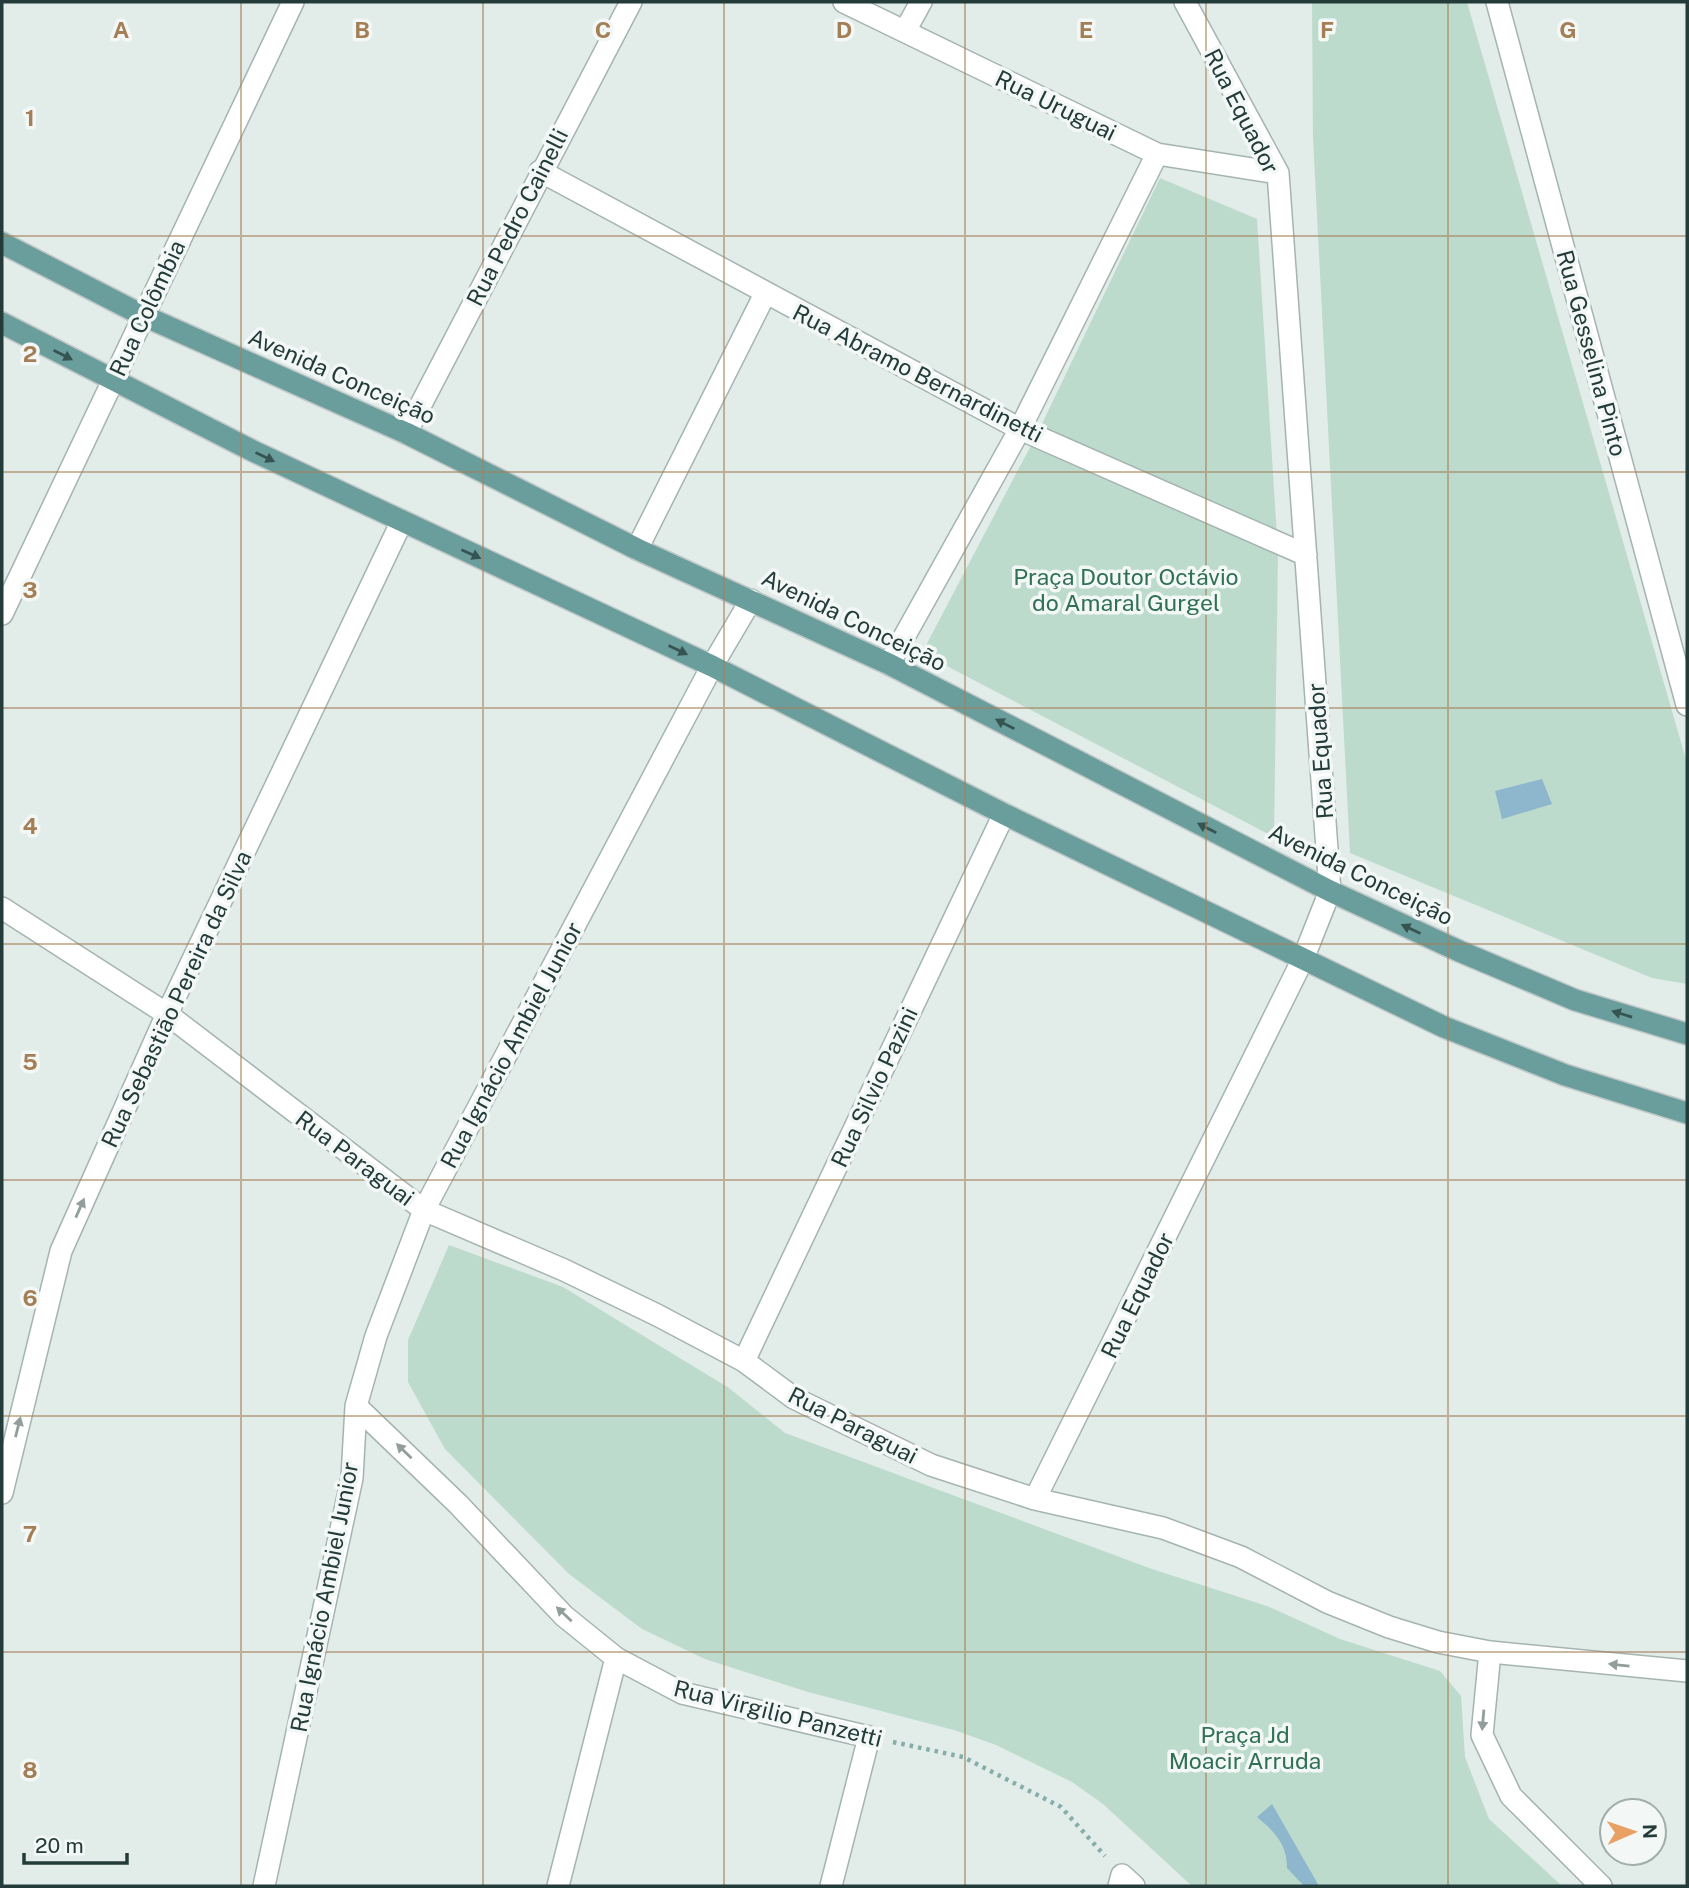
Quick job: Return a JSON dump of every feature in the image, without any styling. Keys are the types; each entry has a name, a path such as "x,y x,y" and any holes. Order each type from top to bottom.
{"main road":[{"name":"Avenida Conceição","path":"2,243 142,315 405,433 637,549 889,664 1330,891 1575,1000 1687,1034"},
{"path":"2,323 401,523 712,666 1004,814 1444,1027 1565,1075 1687,1113"}],"street":[{"name":"Rua Colômbia","path":"2,614 293,2"},
{"name":"Rua Pedro Cainelli","path":"405,433 540,171 631,2"},
{"name":"Rua Uruguai","path":"844,2 1157,154 1278,173"},
{"path":"905,32 921,2"},
{"name":"Rua Equador","path":"1035,1499 1303,959 1330,891 1278,173 1185,2"},
{"name":"Rua Gesselina Pinto","path":"1497,2 1687,705"},
{"path":"889,664 1020,429 1157,154"},
{"name":"Rua Abramo Bernardinetti","path":"540,171 1020,429 1306,555"},
{"path":"637,549 765,294"},
{"name":"Rua Sebastião Pereira da Silva","path":"2,1493 61,1251 167,1014 401,523"},
{"name":"Rua Ignácio Ambiel Junior","path":"264,1886 352,1478 356,1406 376,1336 424,1210 712,666 751,600"},
{"name":"Rua Silvio Pazini","path":"744,1361 1004,814"},
{"name":"Rua Paraguai","path":"2,908 167,1014 424,1210 564,1270 744,1361 794,1398 931,1465 1035,1499 1163,1528 1241,1557 1327,1602 1389,1627 1490,1652 1687,1671"},
{"name":"Rua Virgilio Panzetti","path":"356,1406 426,1472 564,1616 616,1658 682,1693 869,1737"},
{"path":"1490,1652 1482,1735 1511,1796 1601,1886"},
{"path":"558,1886 616,1658"},
{"path":"831,1886 869,1737"}],"path":[{"name":"Rua Virgilio Panzetti","path":"869,1737 963,1757 1061,1807 1125,1882"}],"green space":[{"path":"1312,2 1467,2 1687,763 1687,984 1652,978 1350,853 1313,138"},
{"name":"Praça Doutor Octávio do Amaral Gurgel","path":"1160,178 1257,219 1278,553 1274,837 922,653 1038,432"},
{"name":"Praça Jd Moacir Arruda","path":"449,1245 563,1287 729,1388 785,1433 1152,1569 1267,1606 1340,1639 1440,1671 1461,1696 1465,1757 1489,1819 1562,1886 1192,1886 1103,1804 1072,1782 996,1745 954,1730 808,1692 705,1659 642,1629 569,1574 445,1449 408,1382 408,1340"}],"water":[{"path":"1542,779 1552,804 1502,819 1495,791"},
{"path":"1272,1804 1319,1886 1304,1886 1287,1868 1285,1852 1279,1839 1257,1817"}]}
